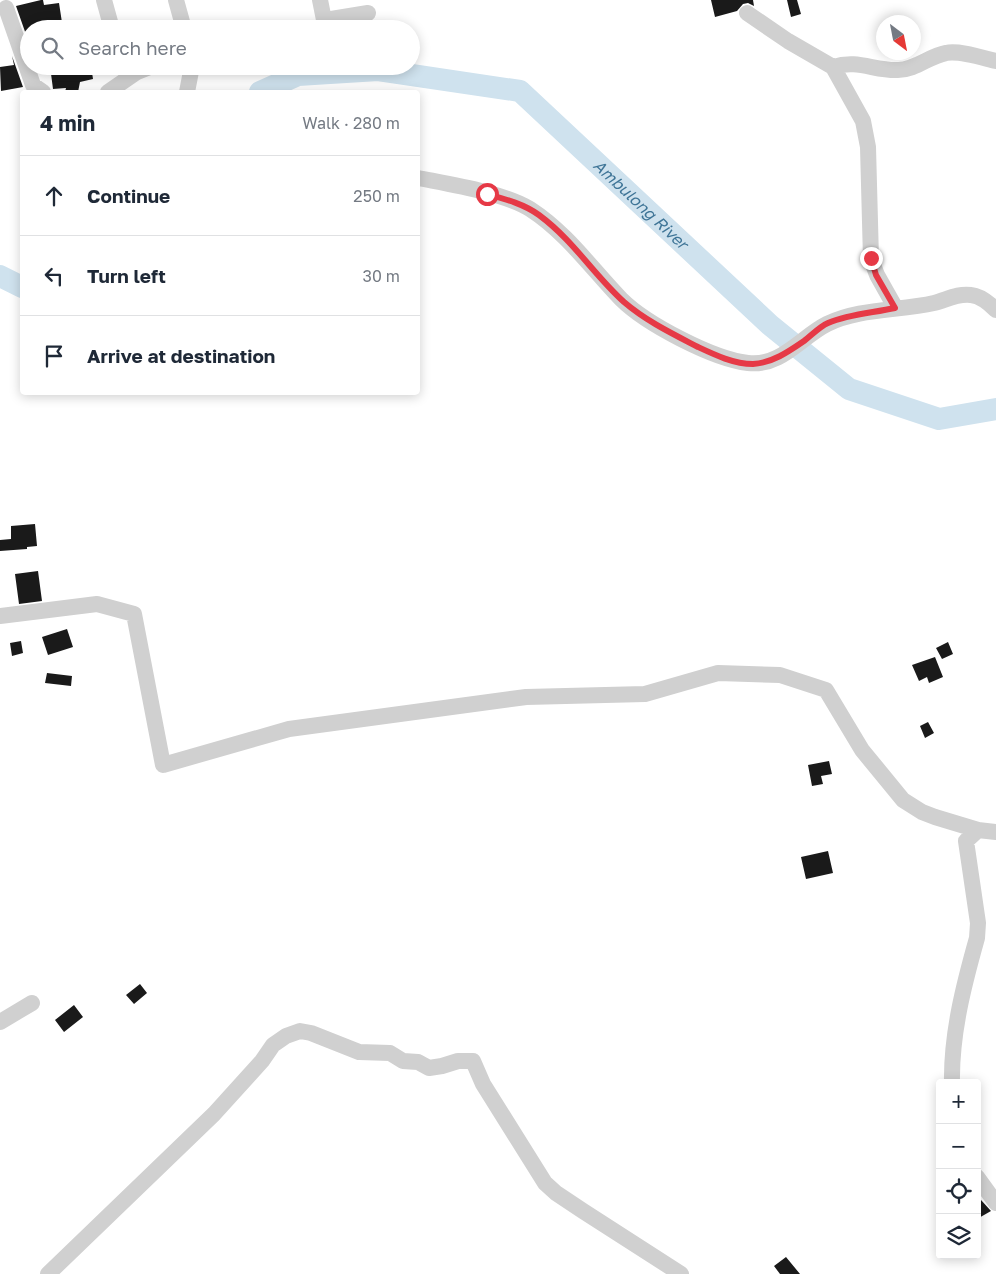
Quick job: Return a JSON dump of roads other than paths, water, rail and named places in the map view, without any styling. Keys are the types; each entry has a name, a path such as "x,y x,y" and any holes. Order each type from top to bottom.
{"street":[{"path":"104,0 108,20"},
{"path":"176,0 182,20"},
{"path":"320,0 322,20"},
{"path":"6,8 20,48"},
{"path":"338,20 368,12"},
{"path":"747,13 788,41 833,67 865,129 868,147 871,258 876,275 895,308"},
{"path":"833,67 851,63 890,70 904,70 951,52 996,61"},
{"path":"29,75 33,85 40,90"},
{"path":"110,90 122,75"},
{"path":"187,90 190,75"},
{"path":"420,178 487,194 528,207 570,241 623,301 636,312 653,323 723,358 751,364 766,362 778,358 827,324 848,316 934,303 964,295 971,295 986,300 996,310"},
{"path":"0,616 97,604 134,614 163,765 289,729 526,697 645,694 718,673 780,676 826,690 862,750 903,800 922,812 978,830 996,832"},
{"path":"952,1079 952,1053 956,1029 977,938 978,923 966,841 978,830"},
{"path":"0,1022 32,1003"},
{"path":"48,1274 214,1114 256,1068 273,1045 286,1036 300,1031 311,1033 359,1052 390,1053 403,1061 418,1062 429,1068 473,1060 483,1084 545,1182 556,1193 681,1274"},
{"path":"981,1182 996,1203"}],"waterway":[{"name":"Ambulong River","path":"264,90 298,75"},
{"name":"Ambulong River","path":"412,75 520,91 770,325 849,389 939,419 996,409"},
{"name":"Ambulong River","path":"0,276 20,286"}]}
